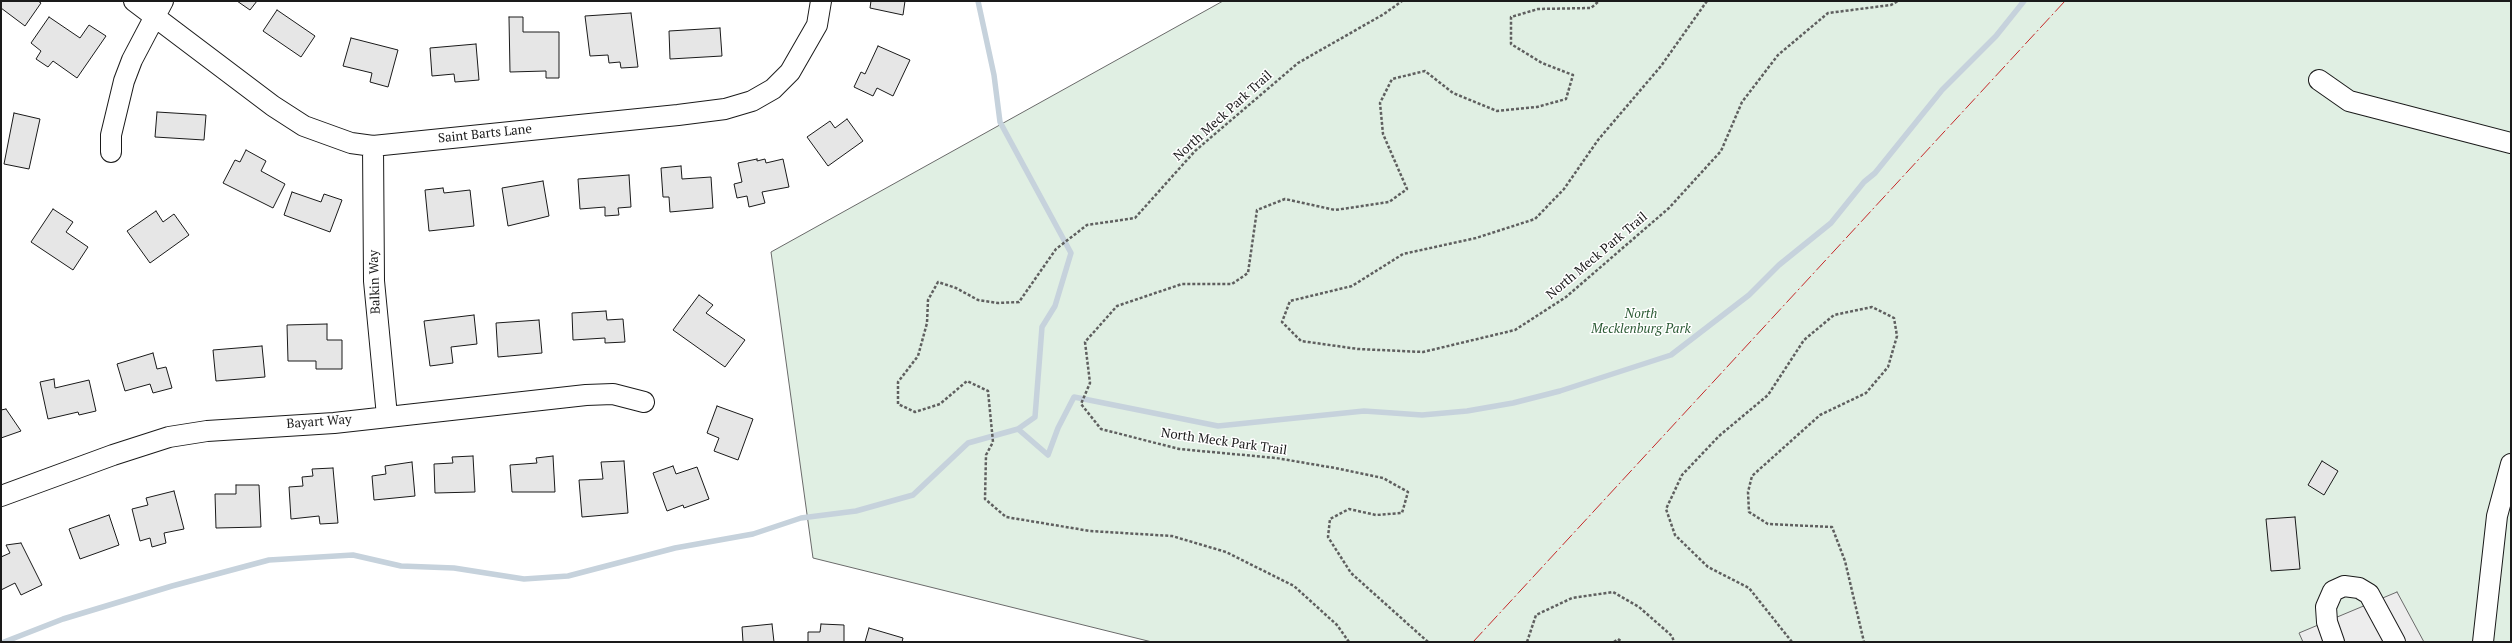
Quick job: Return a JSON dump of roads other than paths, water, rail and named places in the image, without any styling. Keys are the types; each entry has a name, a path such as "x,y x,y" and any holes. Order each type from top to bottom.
{"street":[{"name":"Saint Barts Lane","path":"134,1 159,9 273,106 304,126 351,143 373,146 686,114 725,109 752,102 773,90 790,72 817,25 821,1"},
{"path":"111,152 111,135 124,81 132,60 159,9"},
{"path":"2319,80 2349,101 2511,143"},
{"name":"Balkin Way","path":"373,146 374,281 387,416"},
{"name":"Bayart Way","path":"1,496 113,454 169,437 207,431 334,423 586,395 613,394 644,402"},
{"path":"2483,642 2497,516 2511,464"},
{"path":"2334,642 2327,622 2326,606 2333,591 2344,586 2359,588 2369,594 2395,642"}],"waterway":[{"path":"4,642 63,619 172,586 269,560 353,555 401,566 454,568 524,579 568,576 675,548 753,534 801,518 856,511 913,495 968,443 1018,429 1035,417 1042,327 1055,306 1071,253 1000,122 994,75 978,1"},
{"path":"1018,429 1048,455 1058,428 1074,397 1218,426 1364,411 1422,415 1467,411 1513,403 1560,391 1671,355 1749,295 1779,265 1831,223 1864,182 1875,173 1942,90 1996,36 2024,1"}],"park label":[{"name":"North Mecklenburg Park","path":"1641,322"}]}
